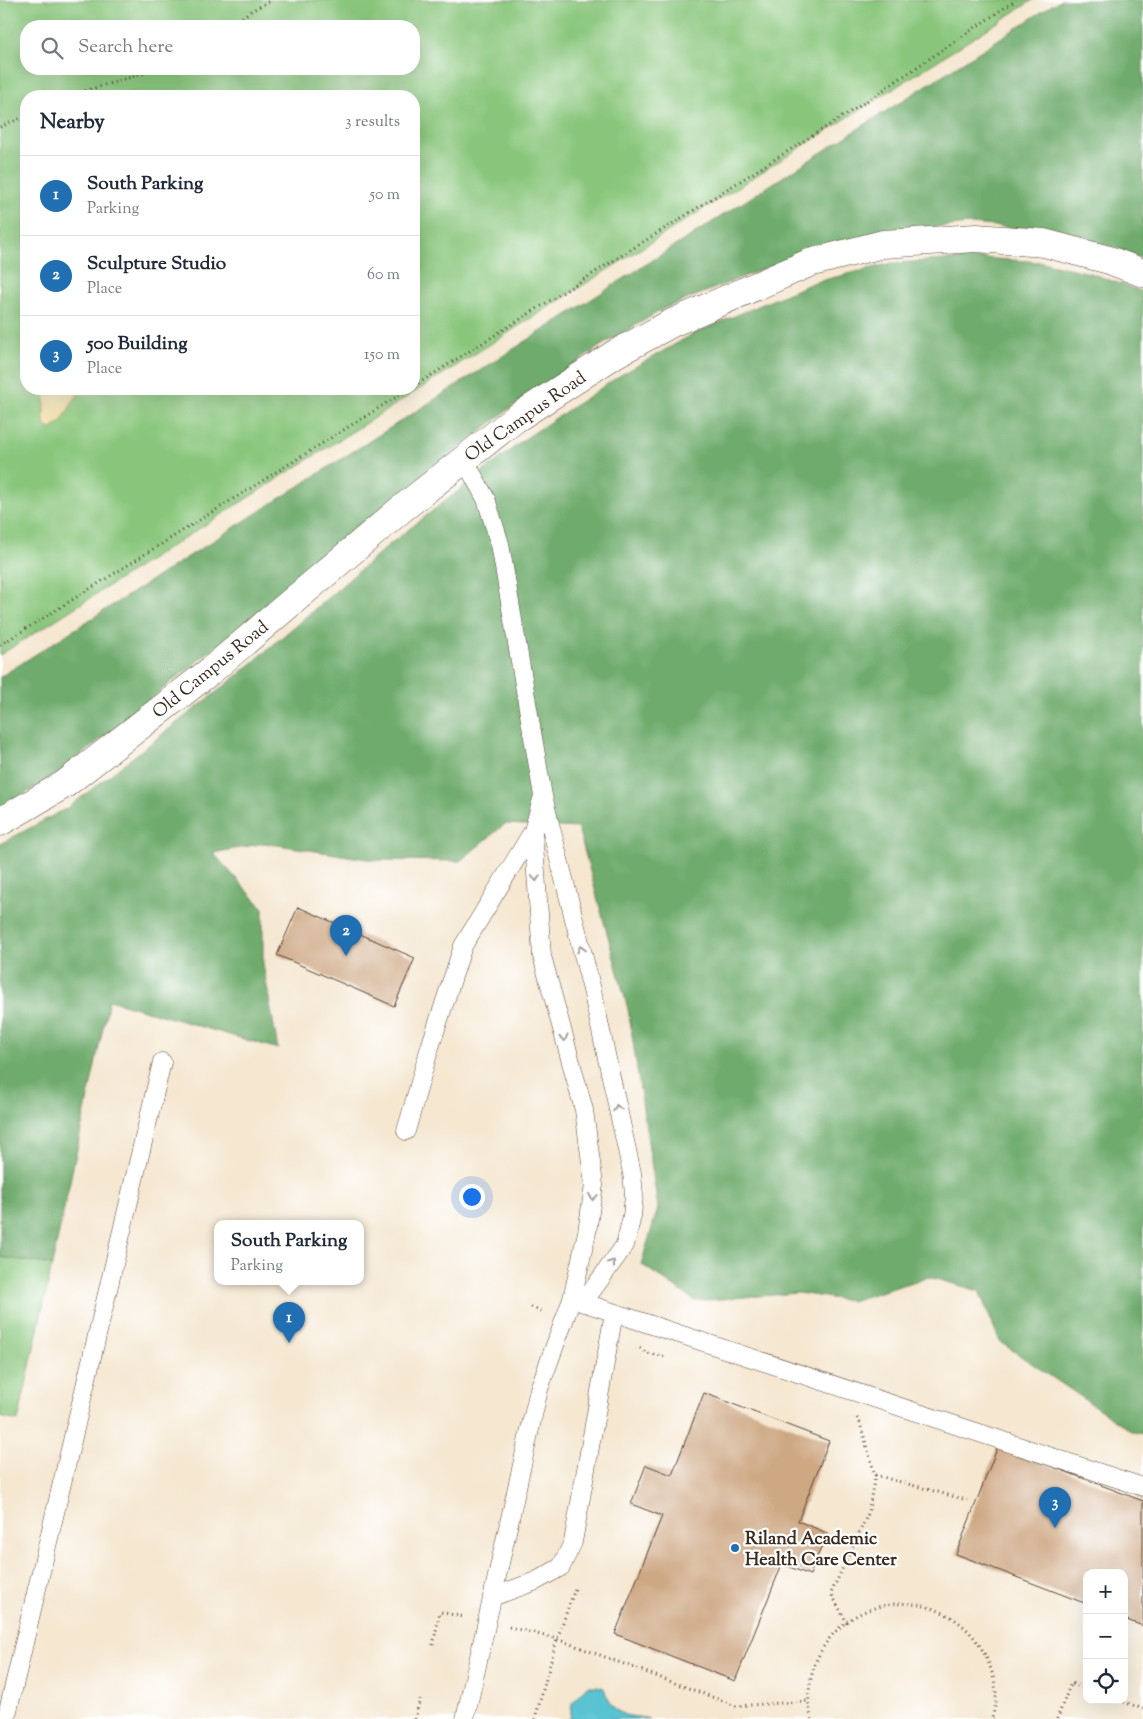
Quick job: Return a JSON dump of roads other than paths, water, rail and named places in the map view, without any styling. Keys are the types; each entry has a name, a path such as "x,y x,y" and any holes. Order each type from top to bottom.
{"street":[{"name":"Old Campus Road","path":"0,822 65,784 209,672 399,511 515,419 615,354 672,323 809,263 882,244 976,238 1044,243 1109,260 1143,273"}],"lane":[{"path":"464,459 486,499 500,544 543,796 592,990 632,1173 634,1195 632,1216 625,1245 574,1305"},
{"path":"406,1131 430,1047 463,946 533,830 543,796"},
{"path":"465,1719 539,1389 574,1305 594,1184 584,1110 542,956 533,830"},
{"path":"6,1719 162,1062"},
{"path":"574,1305 612,1320 1143,1487"},
{"path":"492,1597 536,1581 561,1567 573,1542 612,1320"}],"water":[{"path":"587,1686 604,1688 610,1702 620,1713 649,1719 570,1719 572,1703"}],"place":[{"name":"Sculpture Studio","path":"346,956"},
{"name":"South Parking","path":"289,1343"},
{"name":"500 Building","path":"1055,1528"},
{"name":"Riland Academic Health Care Center","path":"735,1548"}]}
